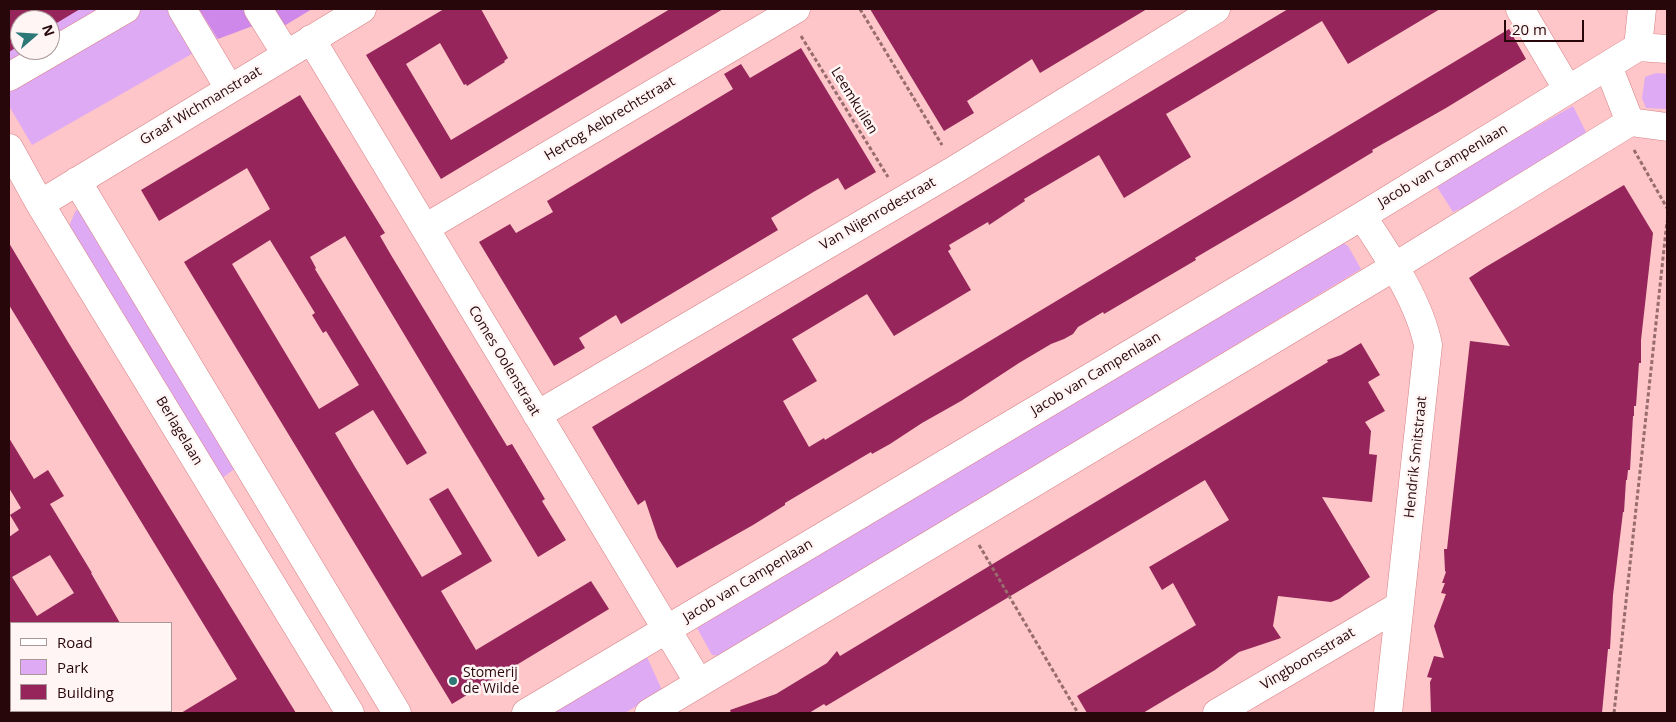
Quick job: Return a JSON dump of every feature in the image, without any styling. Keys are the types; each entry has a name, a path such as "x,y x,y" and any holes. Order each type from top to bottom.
{"street":[{"path":"9,77 126,9"},
{"path":"182,9 229,88"},
{"path":"258,9 286,54"},
{"name":"Graaf Wichmanstraat","path":"40,204 362,9"},
{"name":"Van Nijenrodestraat","path":"537,415 956,169 1216,9"},
{"path":"1520,9 1568,90"},
{"path":"1642,9 1638,47 1667,49"},
{"name":"Hertog Aelbrechtstraat","path":"425,228 792,11"},
{"name":"Comes Oolenstraat","path":"311,39 665,630 699,683"},
{"name":"Jacob van Campenlaan","path":"526,713 1362,216 1638,47"},
{"path":"1608,66 1625,125"},
{"path":"648,713 1394,267 1625,125 1667,127"},
{"name":"Berlagelaan","path":"9,148 40,204 350,713"},
{"path":"77,181 397,713"},
{"name":"Hendrik Smitstraat","path":"1362,216 1394,267 1424,326 1428,345 1388,713"},
{"name":"Vingboonsstraat","path":"1217,713 1399,606"}],"path":[{"path":"860,9 956,169"},
{"name":"Leemkuilen","path":"792,11 902,200"},
{"path":"1625,125 1667,208"},
{"path":"1614,713 1667,221"},
{"path":"966,523 1078,713"}],"green space":[{"path":"9,9 199,9 218,39 32,145 9,106"},
{"path":"1656,73 1667,74 1667,109 1646,108 1642,98 1645,77"},
{"path":"1573,106 1587,134 1472,204 1453,212 1437,187 1495,150"},
{"path":"76,210 86,214 240,466 220,479 68,228"},
{"path":"1338,240 1348,246 1361,269 721,656 712,655 697,628"},
{"path":"647,657 662,690 625,713 553,713"}],"shaded area":[{"path":"199,9 250,9 258,24 218,39"},
{"path":"272,9 312,9 284,26"}],"building":[{"path":"9,9 80,9 60,21 60,10 10,10 9,52"},
{"path":"444,9 481,9 508,58 505,62 467,86 466,84 464,85 440,43 406,64 451,140 670,9 723,9 441,179 366,55"},
{"path":"870,9 1147,9 1040,73 1032,59 967,101 974,113 944,131"},
{"path":"1288,9 1440,9 1348,64 1322,21 1166,114 1191,157 1124,198 1099,155 1024,199 1025,201 989,225 988,222 949,245 951,249 948,251 971,290 894,336 867,294 792,339 817,381 783,401 809,447 824,438 825,440 1509,29 1526,59 1372,150 1373,152 1195,258 1196,260 1104,314 1103,312 1078,327 1073,334 1051,344 1019,363 890,444 872,454 871,452 785,503 785,505 753,525 677,568 658,538 645,500 638,505 592,427"},
{"path":"801,48 876,172 845,190 838,178 815,191 771,218 778,230 621,324 616,315 579,338 585,348 554,366 479,242 510,224 516,233 553,212 547,201 733,89 724,74 741,64 750,78"},
{"path":"300,95 385,233 380,236 391,255 507,446 512,444 545,499 542,501 566,540 538,557 345,236 310,257 315,269 427,453 407,465 373,410 335,433 355,467 422,577 462,554 429,499 448,488 492,561 441,591 476,650 591,581 609,609 452,704 184,262 270,209 247,168 159,221 141,190","holes":["270,240 315,313 312,315 323,333 326,331 359,385 319,409 232,264"]},
{"path":"1624,185 1653,233 1641,340 1641,363 1639,363 1636,406 1634,406 1633,416 1630,470 1628,470 1626,480 1602,713 1431,713 1430,682 1432,678 1427,677 1434,656 1444,658 1434,626 1446,594 1441,593 1445,583 1442,583 1446,572 1444,549 1447,549 1470,341 1510,346 1469,278"},
{"path":"9,243 296,713 181,713 237,679 9,305"},
{"path":"1361,343 1380,375 1368,382 1385,411 1365,422 1371,431 1369,454 1377,455 1372,502 1322,497 1370,577 1339,599 1331,602 1278,596 1273,626 1281,638 1239,652 1215,670 1143,713 1087,713 1077,696 1196,625 1173,583 1162,590 1149,567 1229,520 1205,480 826,706 824,704 809,713 731,713 730,710 776,694 827,663 837,651 840,656 1328,362 1327,360 1341,355"},
{"path":"9,438 34,479 48,470 64,496 50,504 119,622 9,623 9,537 19,530 10,515 21,508 9,488","holes":["50,555 74,593 37,616 12,577"]}],"place":[{"name":"Stomerij de Wilde","path":"453,681"}]}
